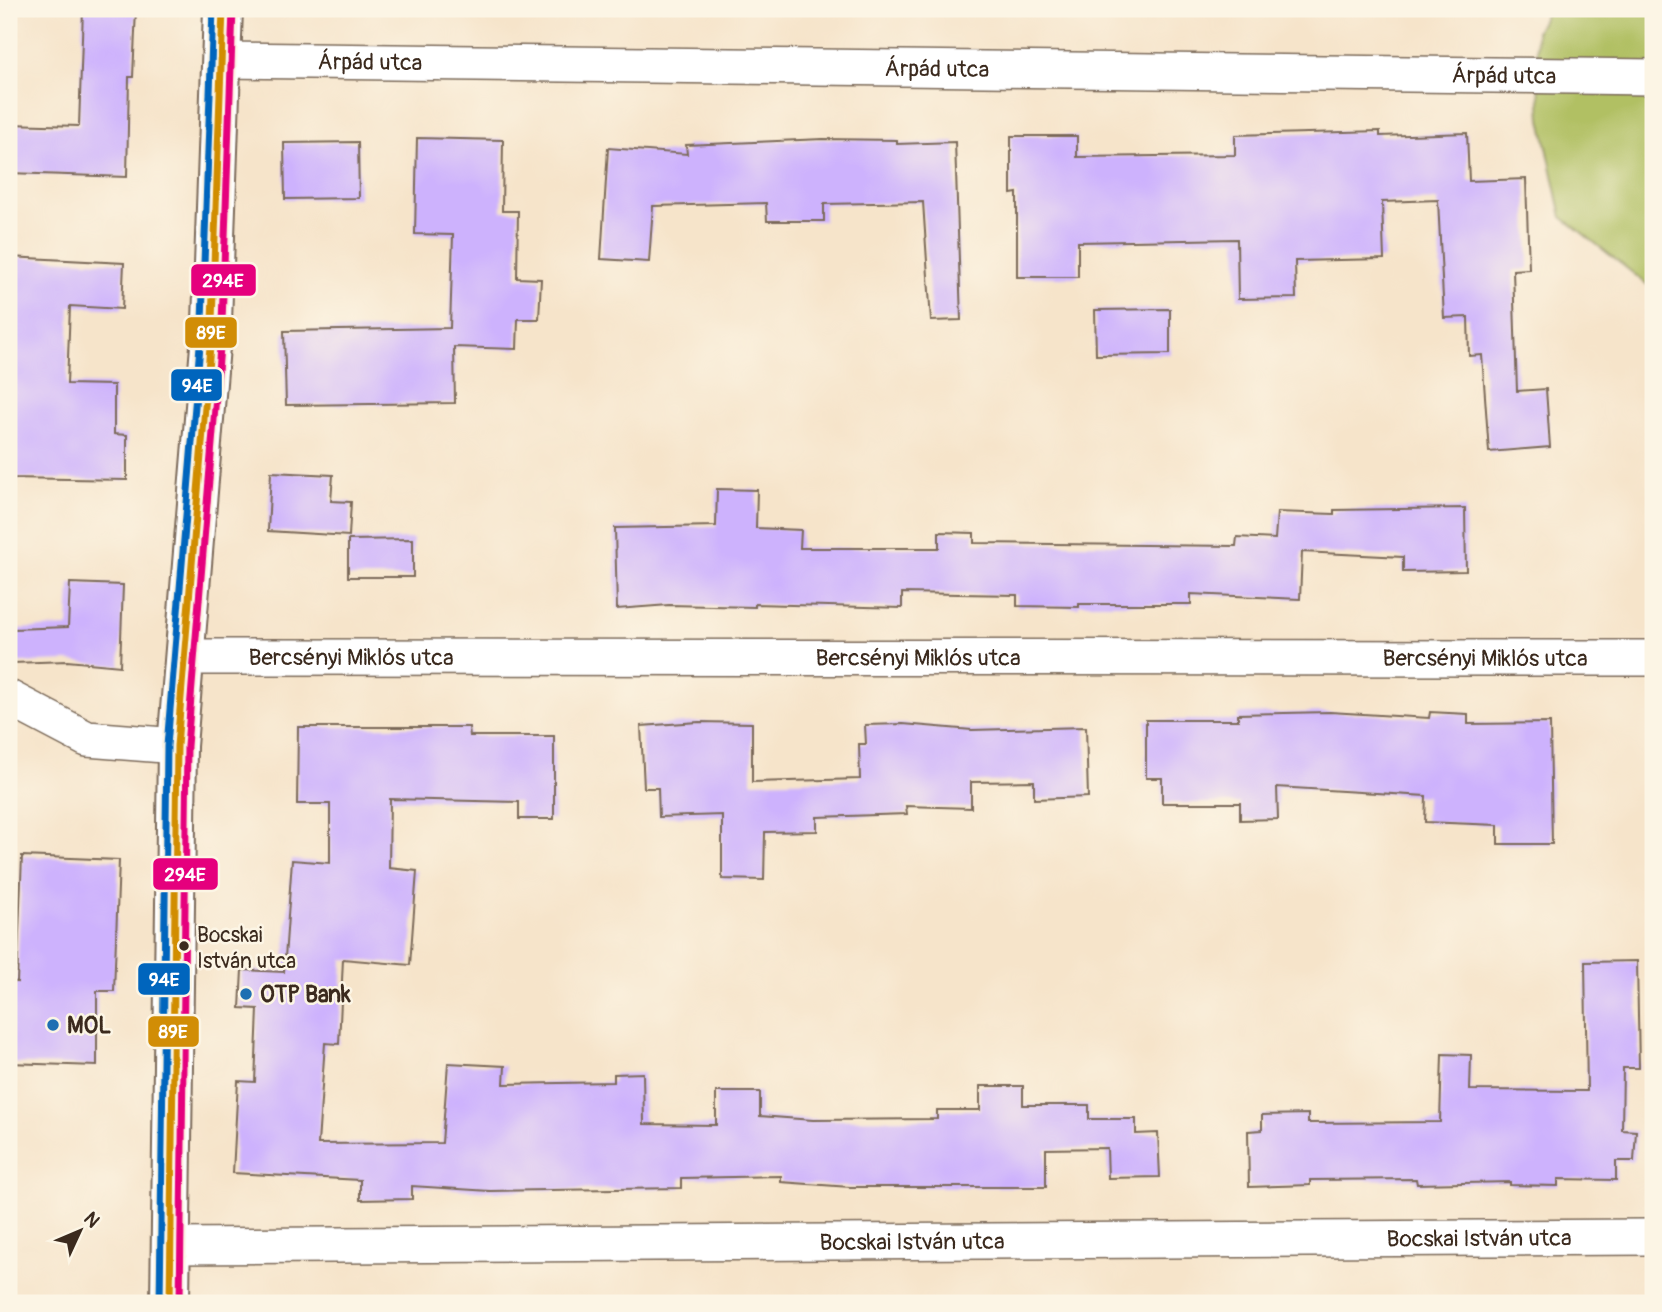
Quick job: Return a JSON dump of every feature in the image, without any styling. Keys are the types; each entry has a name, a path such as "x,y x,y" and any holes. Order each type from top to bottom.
{"main road":[{"path":"170,1303 177,746 212,322 223,9"}],"street":[{"name":"Árpád utca","path":"221,60 1653,77"},
{"name":"Bercsényi Miklós utca","path":"185,657 1653,658"},
{"path":"9,698 87,739 177,746"},
{"name":"Bocskai István utca","path":"170,1246 1653,1237"}],"green space":[{"path":"1548,9 1653,9 1653,289 1562,217 1541,119 1536,32"}],"building":[{"path":"83,9 136,9 133,77 129,77 127,177 9,173 9,124 79,126"},
{"path":"1380,131 1380,136 1467,133 1469,181 1526,179 1529,269 1513,270 1517,391 1546,389 1550,447 1489,452 1482,355 1469,356 1468,317 1444,318 1438,200 1382,202 1384,259 1295,261 1296,298 1238,299 1237,239 1078,242 1078,277 1017,277 1017,193 1011,194 1011,136 1077,136 1077,157 1235,155 1235,135"},
{"path":"417,138 503,140 502,211 518,211 517,278 541,279 539,319 518,319 517,349 454,347 455,403 286,405 284,331 450,328 453,235 415,234"},
{"path":"823,139 897,140 897,144 955,142 961,320 931,321 923,202 824,204 824,221 767,221 766,203 653,206 649,262 601,259 608,148 687,154 686,145"},
{"path":"358,142 359,198 285,199 284,143"},
{"path":"9,257 124,263 122,309 70,306 67,384 114,385 114,434 127,435 127,480 9,478"},
{"path":"1170,309 1170,354 1096,355 1095,310"},
{"path":"271,472 333,475 331,501 351,502 349,536 268,531"},
{"path":"717,489 757,490 756,528 801,530 800,548 939,548 939,532 974,533 974,543 1236,546 1237,537 1275,539 1277,512 1334,514 1334,510 1465,508 1466,571 1403,572 1403,557 1302,552 1300,599 1191,594 1191,604 1079,604 1079,607 1017,606 1017,595 902,593 902,608 755,604 755,607 669,605 617,609 615,528 716,526"},
{"path":"413,539 413,577 348,577 348,540"},
{"path":"70,583 123,585 120,666 67,661 13,663 13,629 68,627"},
{"path":"1330,712 1429,718 1430,712 1468,714 1468,724 1550,723 1552,844 1498,844 1498,825 1425,822 1426,796 1277,787 1278,819 1240,820 1240,803 1162,803 1162,778 1146,778 1146,720 1238,720 1238,714"},
{"path":"699,722 752,723 752,782 860,779 859,744 866,744 865,725 903,724 972,730 1086,727 1088,797 1034,799 1034,781 971,782 971,808 906,806 907,814 817,817 817,831 765,832 764,880 722,879 722,815 659,817 658,788 644,788 641,726"},
{"path":"298,727 469,727 470,736 554,736 554,819 519,819 519,802 390,799 389,868 417,871 410,965 343,959 339,1044 325,1043 318,1144 442,1143 448,1063 505,1066 504,1084 614,1082 614,1074 643,1073 644,1124 716,1125 716,1092 760,1092 760,1116 813,1120 937,1119 937,1110 980,1110 980,1086 1023,1086 1023,1105 1089,1105 1089,1119 1136,1119 1136,1134 1158,1133 1160,1177 1108,1178 1107,1148 1046,1149 1046,1187 850,1187 781,1182 781,1176 681,1178 681,1188 490,1191 412,1186 412,1199 360,1200 360,1180 233,1173 238,1081 255,1082 258,1009 240,1008 242,970 284,972 292,860 330,863 330,804 297,804"},
{"path":"22,856 119,860 114,991 97,991 97,1066 9,1063 9,981 17,982"},
{"path":"1637,961 1639,1068 1623,1068 1622,1130 1636,1131 1634,1161 1616,1161 1616,1180 1558,1179 1558,1186 1510,1185 1510,1182 1417,1184 1416,1179 1310,1180 1310,1185 1249,1187 1248,1131 1262,1130 1262,1115 1308,1114 1308,1123 1440,1122 1442,1054 1471,1055 1470,1090 1587,1091 1585,962"}],"transit line":[{"name":"94E","path":"160,1303 167,746 202,321 213,9"},
{"name":"89E","path":"170,1303 177,746 212,322 223,9"},
{"name":"294E","path":"180,1303 187,746 222,323 233,9"}],"place":[{"name":"Bocskai István utca","path":"184,946"},
{"name":"OTP Bank","path":"246,994"},
{"name":"MOL","path":"53,1025"}]}
